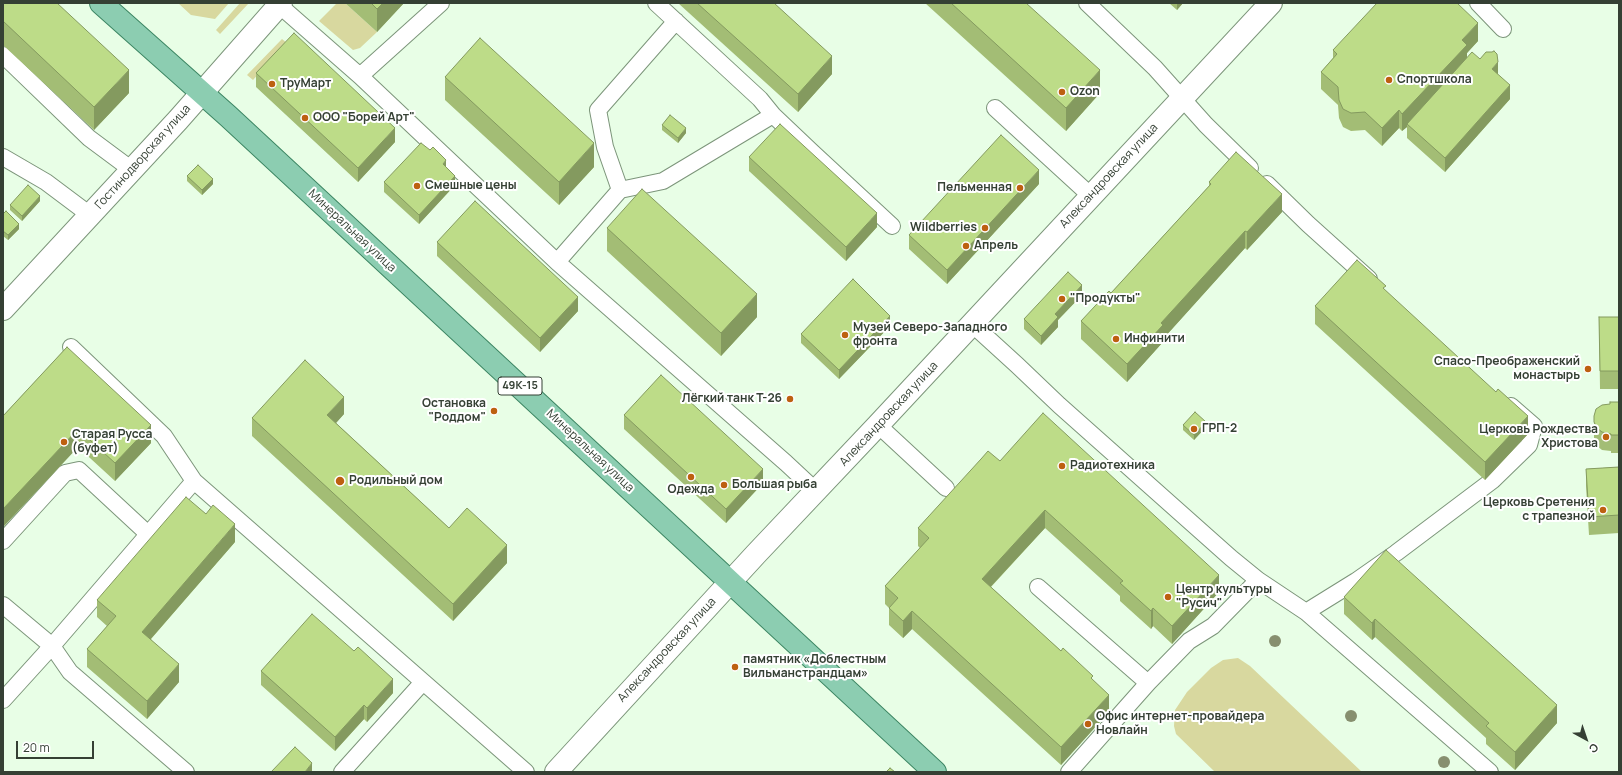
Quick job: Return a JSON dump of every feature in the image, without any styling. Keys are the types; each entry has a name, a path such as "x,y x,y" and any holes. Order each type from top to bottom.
{"main road":[{"name":"Минеральная улица","path":"101,3 685,538 730,582 935,772"}],"street":[{"name":"Александровская улица","path":"556,772 730,582 1271,3"},
{"name":"Гостинодворская улица","path":"3,309 132,170 280,4"}],"lane":[{"path":"360,76 441,3"},
{"path":"656,3 760,99 773,115 892,226"},
{"path":"1087,3 1155,68 1206,126 1308,224 1378,287"},
{"path":"1478,3 1503,29"},
{"path":"280,4 360,76 557,262 816,491"},
{"path":"620,190 605,147 598,110 676,21"},
{"path":"3,55 89,138 132,170"},
{"path":"995,108 1091,196"},
{"path":"557,262 620,190 663,181 773,115"},
{"path":"3,157 46,182 90,215"},
{"path":"972,324 1059,405 1231,558 1258,580 1306,612 1490,772"},
{"path":"71,347 164,436 194,481 526,772"},
{"path":"1306,612 1356,581 1396,553 1493,480 1529,445 1534,426 1499,395"},
{"path":"878,425 946,488"},
{"path":"3,541 65,473 79,470 148,534"},
{"path":"3,700 52,646 194,481"},
{"path":"1069,772 1148,683 1189,641 1212,626 1258,580"},
{"path":"1038,587 1148,683"},
{"path":"3,605 52,646 70,672 186,772"},
{"path":"342,772 423,682"}],"green space":[{"path":"178,3 229,3 215,19 191,15"},
{"path":"240,3 249,3 220,34 216,30"},
{"path":"337,3 345,3 377,32 360,48 353,50 319,21"},
{"path":"282,39 287,43 253,80 247,75"},
{"path":"1238,658 1250,666 1362,772 1215,772 1176,734 1174,726 1175,710 1187,692 1211,668 1223,660"}],"building":[{"path":"3,3 57,3 129,70 94,107 3,21"},
{"path":"371,3 383,3 377,9"},
{"path":"697,3 774,3 832,56 798,94"},
{"path":"951,3 1026,3 1100,70 1066,108"},
{"name":"Спортшкола","path":"1377,3 1457,3 1478,23 1462,40 1467,45 1402,114 1399,110 1382,128 1365,112 1351,113 1343,109 1339,100 1338,87 1321,72 1337,54 1333,50"},
{"path":"294,33 395,128 358,168 256,73"},
{"path":"480,38 594,143 559,182 445,77"},
{"path":"1494,51 1497,54 1498,62 1492,69 1510,85 1445,158 1407,124 1472,52 1480,59 1486,52"},
{"path":"670,115 686,128 678,138 662,125"},
{"path":"780,124 877,213 846,247 749,157"},
{"path":"1001,135 1039,170 947,270 909,235"},
{"path":"421,143 430,150 433,147 446,160 443,164 455,176 419,215 384,182"},
{"path":"1236,152 1282,194 1247,232 1245,231 1161,323 1163,325 1127,364 1081,321 1109,291 1111,293 1211,184 1209,182"},
{"path":"198,165 213,179 202,190 187,176"},
{"path":"28,185 40,196 22,216 10,205"},
{"path":"642,189 757,294 721,333 607,228"},
{"path":"475,201 578,297 540,338 437,242"},
{"path":"6,211 19,224 8,235 3,231 3,214"},
{"path":"1357,260 1386,286 1383,288 1496,392 1498,389 1528,416 1485,462 1315,306"},
{"path":"1068,272 1082,285 1055,314 1058,317 1041,336 1024,319"},
{"name":"Музей Северо-Западного фронта","path":"853,279 890,316 839,370 801,334"},
{"path":"1599,317 1619,317 1619,371 1600,371"},
{"path":"67,347 151,425 115,463 78,429 3,509 3,416"},
{"name":"Родильный дом","path":"305,360 344,397 327,415 449,528 467,508 507,545 453,604 252,418"},
{"path":"661,375 763,469 726,509 624,415"},
{"path":"1610,402 1619,402 1619,435 1611,435 1602,432 1597,428 1594,422 1596,409 1602,405 1610,404"},
{"name":"ГРП-2","path":"1195,412 1206,422 1194,435 1183,425"},
{"name":"Центр культуры \"Русич\"","path":"1043,413 1219,575 1172,626 1153,608 1151,611 1120,583 1123,581 1045,510 982,579 1061,651 1063,648 1093,676 1091,678 1109,695 1061,747 912,611 903,621 889,608 898,598 885,586 929,538 918,528 988,451 1000,461"},
{"name":"Церковь Сретения с трапезной","path":"1619,467 1619,515 1589,517 1586,469"},
{"path":"186,497 206,514 213,505 235,524 142,632 179,664 147,701 87,649 116,616 97,600"},
{"path":"1386,550 1557,705 1515,752 1486,726 1489,723 1375,619 1372,623 1344,597"},
{"path":"312,614 354,651 358,647 393,679 367,708 364,705 335,737 261,671"},
{"path":"295,747 312,763 305,772 271,772"},
{"path":"890,768 895,772 886,772"}],"place":[{"name":"Спортшкола","path":"1389,80"},
{"name":"ТруМарт","path":"272,84"},
{"name":"Ozon","path":"1062,92"},
{"name":"ООО \"Борей Арт\"","path":"305,118"},
{"name":"Смешные цены","path":"417,186"},
{"name":"Пельменная","path":"1020,188"},
{"name":"Wildberries","path":"985,228"},
{"name":"Апрель","path":"966,246"},
{"name":"\"Продукты\"","path":"1062,299"},
{"name":"Музей Северо-Западного фронта","path":"845,335"},
{"name":"Инфинити","path":"1116,339"},
{"name":"Спасо-Преображенский монастырь","path":"1588,369"},
{"name":"Лёгкий танк Т-26","path":"790,399"},
{"name":"Остановка \"Роддом\"","path":"494,411"},
{"name":"ГРП-2","path":"1194,429"},
{"name":"Церковь Рождества Христова","path":"1606,437"},
{"name":"Старая Русса (буфет)","path":"64,442"},
{"name":"Радиотехника","path":"1062,466"},
{"name":"Одежда","path":"691,477"},
{"name":"Родильный дом","path":"340,481"},
{"name":"Большая рыба","path":"724,485"},
{"name":"Церковь Сретения с трапезной","path":"1603,510"},
{"name":"Центр культуры \"Русич\"","path":"1168,597"},
{"name":"памятник «Доблестным Вильманстрандцам»","path":"735,667"},
{"name":"Офис интернет-провайдера Новлайн","path":"1088,724"}]}
